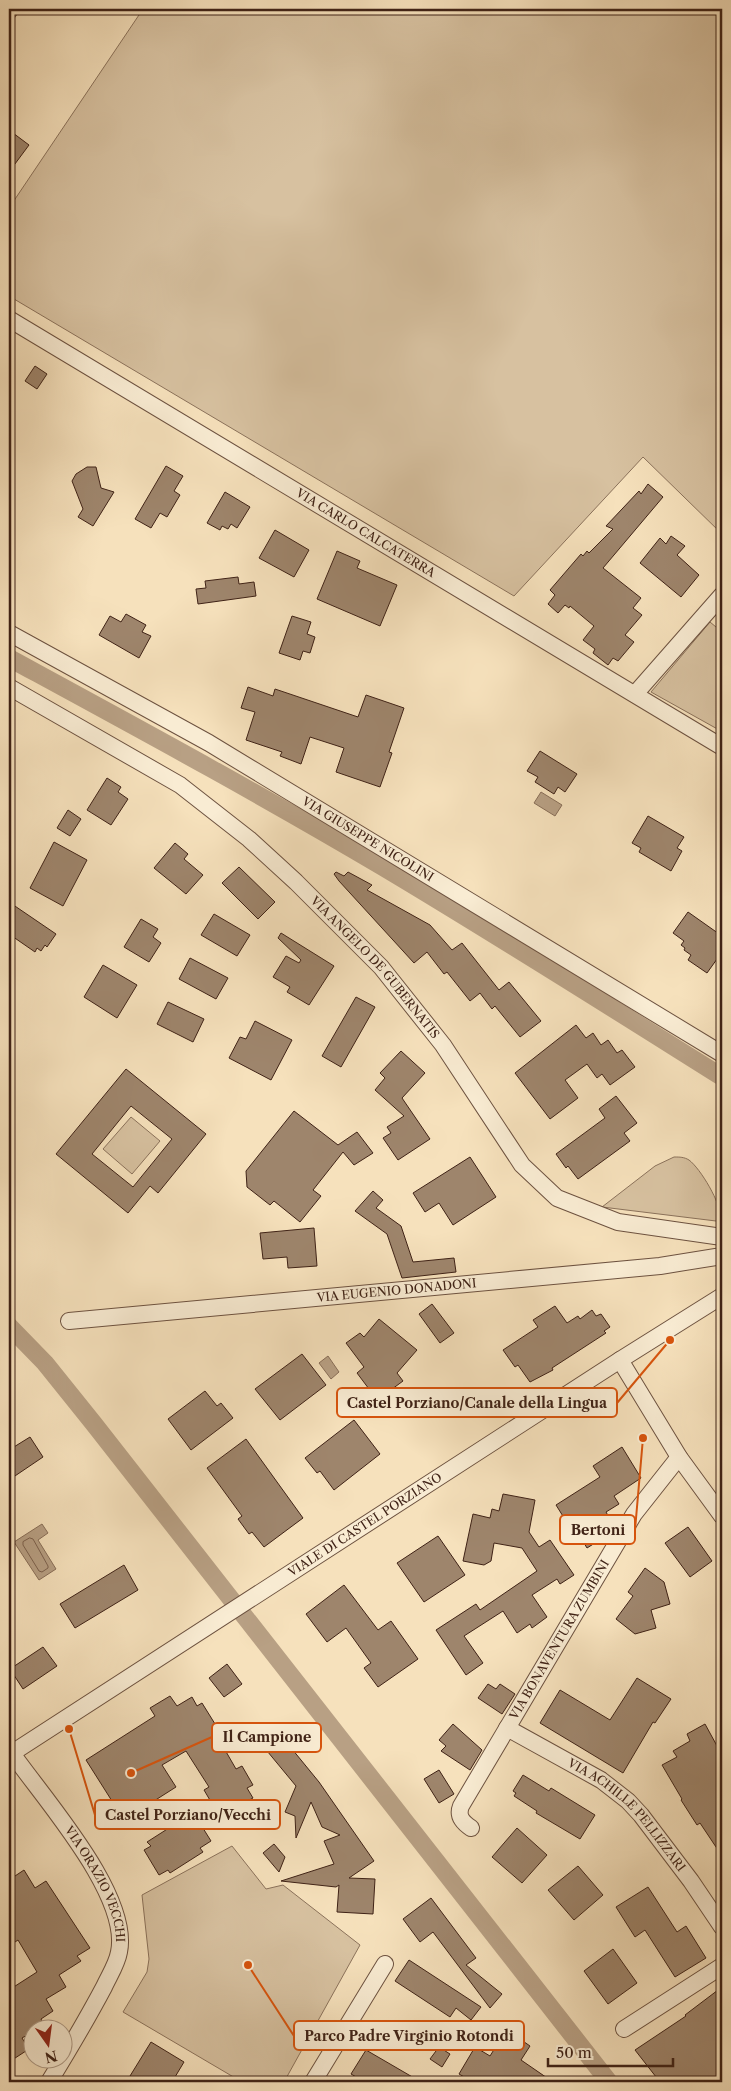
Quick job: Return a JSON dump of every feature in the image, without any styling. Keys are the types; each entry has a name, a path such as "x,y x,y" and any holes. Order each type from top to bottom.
{"street":[{"name":"VIA CARLO CALCATERRA","path":"9,319 722,746"},
{"path":"635,694 722,595"},
{"name":"VIA GIUSEPPE NICOLINI","path":"9,633 209,743 722,1054"},
{"name":"VIA ANGELO DE GUBERNATIS","path":"9,687 180,785 249,839 296,882 381,968 443,1045 522,1165 557,1198 618,1222 722,1237"},
{"name":"VIA EUGENIO DONADONI","path":"69,1321 660,1266 722,1256"},
{"name":"VIALE DI CASTEL PORZIANO","path":"10,1753 722,1296"},
{"path":"620,1360 679,1457 722,1516"},
{"name":"VIA BONAVENTURA ZUMBINI","path":"471,1828 461,1820 460,1809 634,1514 679,1457"},
{"name":"VIA ACHILLE PELLIZZARI","path":"508,1728 601,1780 628,1801 641,1815 691,1881 722,1927"},
{"name":"VIA ORAZIO VECCHI","path":"10,1753 94,1868 110,1900 120,1933 119,1951 114,1965 92,2010 49,2082"},
{"path":"313,2082 385,1964"},
{"path":"624,2029 722,1966"}],"shaded area":[{"path":"143,9 722,9 722,534 643,457 514,596 9,296 9,208"},
{"path":"710,622 722,632 721,731 651,692"},
{"path":"131,1117 160,1141 132,1174 103,1149"},
{"path":"674,1157 682,1157 689,1160 704,1178 718,1204 720,1218 716,1221 602,1207 655,1166"},
{"path":"232,1846 266,1889 283,1885 360,1945 284,2082 242,2082 123,2012 147,1972 149,1959 142,1895"}],"water":[{"path":"541,792 562,805 555,816 534,803"},
{"path":"328,1356 339,1372 331,1379 319,1363"},
{"path":"42,1524 48,1533 38,1540 56,1569 39,1580 14,1542"}],"building":[{"path":"9,130 29,145 9,172"},
{"path":"35,366 47,374 37,389 25,381"},
{"path":"166,466 183,476 174,491 180,495 167,517 160,513 151,528 135,519"},
{"path":"87,467 96,467 101,488 114,492 93,526 78,517 83,509 72,481 76,474"},
{"path":"648,484 663,497 603,568 641,598 633,608 642,615 625,635 634,642 618,661 613,658 608,665 593,653 595,649 583,640 594,626 570,606 569,608 565,605 558,613 548,604 555,595 550,590 581,554 583,556 587,551 589,553 613,529 606,526 639,491 641,494"},
{"path":"225,492 250,507 237,528 231,524 228,529 222,526 220,530 207,523"},
{"path":"275,530 309,550 294,577 259,558"},
{"path":"671,536 685,546 677,555 699,575 681,597 640,563 660,538 666,544"},
{"path":"337,551 360,561 357,568 397,585 380,626 317,599"},
{"path":"238,577 239,584 254,582 256,596 198,604 196,589 206,588 205,581"},
{"path":"126,614 146,625 142,632 151,636 139,658 99,635 110,616 121,622"},
{"path":"292,616 311,622 307,634 315,637 310,653 303,651 300,660 279,653"},
{"path":"248,687 273,696 275,689 358,717 366,695 404,708 389,752 392,753 380,787 336,772 344,748 310,737 301,764 280,756 282,752 246,740 255,712 241,708"},
{"path":"540,751 577,774 565,792 558,787 554,794 535,782 538,777 527,771"},
{"path":"107,778 121,787 118,792 128,799 111,825 87,810"},
{"path":"68,810 81,819 70,836 57,828"},
{"path":"648,816 684,837 677,848 682,851 671,871 639,852 641,848 632,843"},
{"path":"54,842 87,860 63,906 30,888"},
{"path":"175,843 188,854 184,859 203,875 186,894 154,868"},
{"path":"239,867 275,902 258,919 222,883"},
{"path":"336,872 344,876 348,872 372,885 367,890 430,925 452,950 462,943 499,990 509,982 541,1021 520,1037 495,1006 492,1009 480,993 470,1001 447,972 444,974 427,952 414,963 339,881 334,874"},
{"path":"9,902 56,934 47,947 45,945 41,951 37,948 35,952 9,934"},
{"path":"688,912 722,936 722,952 707,973 688,960 691,955 681,945 684,941 673,933"},
{"path":"214,914 250,935 237,956 201,935"},
{"path":"141,919 158,929 153,937 161,943 149,962 124,947"},
{"path":"281,933 334,966 309,1005 287,992 290,987 273,977 286,956 299,963 301,960 278,938"},
{"path":"190,958 228,978 216,999 179,979"},
{"path":"103,965 137,985 117,1018 84,997"},
{"path":"356,997 375,1007 341,1067 322,1056"},
{"path":"168,1002 204,1019 193,1042 157,1024"},
{"path":"255,1021 292,1040 271,1080 229,1058 240,1037 246,1039"},
{"path":"576,1025 586,1038 593,1033 601,1045 608,1040 617,1053 622,1050 635,1067 610,1085 602,1074 597,1078 587,1064 565,1080 578,1098 550,1119 515,1073"},
{"path":"401,1051 425,1073 402,1098 430,1139 398,1160 383,1138 391,1133 387,1127 404,1116 375,1090 385,1078 380,1073"},
{"path":"126,1069 206,1134 158,1193 150,1186 128,1213 56,1154","holes":["131,1106 172,1139 133,1187 92,1154"]},
{"path":"616,1096 637,1123 624,1133 630,1141 578,1179 568,1166 566,1168 556,1154 605,1118 599,1109"},
{"path":"294,1111 338,1145 357,1132 373,1153 354,1165 343,1152 313,1190 321,1196 300,1222 274,1201 270,1205 247,1187 246,1171"},
{"path":"470,1157 496,1197 453,1225 439,1203 425,1212 413,1193"},
{"path":"373,1191 383,1200 376,1208 401,1226 413,1262 454,1258 456,1272 402,1278 387,1234 355,1211"},
{"path":"314,1228 317,1266 288,1268 287,1257 263,1259 260,1233"},
{"path":"432,1304 454,1333 440,1343 419,1314"},
{"path":"555,1306 567,1323 578,1316 580,1319 592,1310 596,1316 601,1314 610,1327 604,1331 606,1333 552,1368 553,1370 530,1382 518,1365 515,1367 503,1350 538,1327 533,1320"},
{"path":"379,1319 417,1350 397,1373 403,1381 384,1395 390,1404 377,1414 368,1402 375,1397 357,1373 364,1367 346,1343 360,1333 364,1337"},
{"path":"302,1354 326,1385 280,1420 255,1389"},
{"path":"205,1391 217,1406 221,1403 233,1418 191,1450 168,1419"},
{"path":"354,1420 380,1454 334,1490 320,1471 317,1473 305,1458"},
{"path":"30,1437 43,1457 9,1480 9,1450"},
{"path":"246,1439 303,1518 264,1547 252,1532 249,1534 238,1519 242,1516 207,1468"},
{"path":"622,1447 641,1478 614,1496 619,1504 606,1512 611,1521 597,1530 603,1538 587,1548 579,1535 576,1537 556,1505 600,1477 593,1466"},
{"path":"503,1494 535,1500 529,1532 539,1547 550,1540 574,1575 560,1584 557,1579 532,1595 547,1617 532,1628 530,1624 517,1633 503,1611 464,1636 483,1663 466,1675 436,1630 476,1604 480,1610 537,1571 522,1548 494,1543 491,1561 484,1565 463,1561 473,1514 490,1518 492,1509 499,1511"},
{"path":"688,1527 712,1561 690,1577 665,1543"},
{"path":"438,1536 465,1575 424,1602 397,1563"},
{"path":"124,1565 138,1590 75,1628 60,1604"},
{"path":"645,1568 664,1582 670,1604 651,1610 656,1628 635,1634 616,1619 633,1596 628,1592"},
{"path":"344,1585 378,1630 391,1621 418,1659 378,1687 364,1668 371,1663 346,1628 327,1642 306,1614"},
{"path":"43,1647 57,1666 23,1689 10,1669"},
{"path":"227,1664 242,1684 224,1697 209,1678"},
{"path":"637,1678 671,1699 655,1723 653,1722 623,1773 540,1723 560,1690 610,1720"},
{"path":"488,1684 496,1689 500,1684 515,1694 502,1714 478,1698"},
{"path":"170,1696 177,1706 192,1697 197,1706 202,1703 225,1740 221,1743 236,1769 242,1766 253,1785 247,1788 253,1798 226,1813 220,1803 214,1807 204,1790 209,1787 186,1751 162,1765 176,1787 124,1820 86,1760 155,1716 150,1708"},
{"path":"453,1724 482,1750 470,1770 441,1751 446,1746 439,1740"},
{"path":"705,1724 722,1755 722,1856 700,1823 697,1825 662,1765 677,1757 673,1751 690,1741 687,1734"},
{"path":"274,1727 319,1782 374,1861 349,1878 375,1879 373,1914 337,1912 339,1885 336,1887 281,1881 334,1864 324,1841 340,1835 322,1827 311,1802 296,1838 295,1816 285,1812 296,1786 258,1740"},
{"path":"439,1770 454,1794 439,1803 424,1779"},
{"path":"523,1775 549,1791 551,1788 595,1815 580,1839 536,1813 537,1811 514,1796 516,1793 513,1791"},
{"path":"196,1817 211,1841 200,1848 203,1852 170,1873 168,1870 159,1875 144,1850 151,1846 147,1842 183,1819 186,1823"},
{"path":"517,1828 547,1855 522,1883 492,1857"},
{"path":"274,1844 285,1857 279,1872 263,1853"},
{"path":"578,1866 603,1895 574,1920 548,1890"},
{"path":"24,1870 35,1888 46,1881 90,1948 77,1956 81,1961 59,1975 66,1987 46,1999 53,2011 42,2018 22,2018 22,2054 9,2062 9,1990 37,1972 18,1940 9,1946 9,1880"},
{"path":"648,1887 677,1932 686,1926 706,1958 675,1977 645,1930 635,1937 616,1907"},
{"path":"431,1898 476,1958 466,1965 502,1994 490,2008 433,1932 420,1942 403,1919"},
{"path":"613,1949 637,1983 608,2004 584,1971"},
{"path":"409,1960 481,2007 471,2020 456,2008 450,2017 395,1981"},
{"path":"722,1987 722,2082 660,2082 635,2050 686,2016"},
{"path":"517,2037 530,2046 521,2060 553,2082 473,2082 459,2074 475,2047 490,2056 500,2040 510,2047"},
{"path":"151,2042 184,2062 172,2082 140,2082 130,2076"},
{"path":"439,2047 450,2054 442,2067 430,2059"},
{"path":"366,2050 421,2082 365,2082 351,2074"}],"waterway":[{"path":"9,658 244,787 383,867 722,1077"},
{"path":"9,1326 45,1363 94,1424 609,2082"}],"place":[{"name":"Castel Porziano/Canale della Lingua","path":"670,1340"},
{"name":"Bertoni","path":"643,1438"},
{"name":"Castel Porziano/Vecchi","path":"69,1729"},
{"name":"Il Campione","path":"131,1773"},
{"name":"Parco Padre Virginio Rotondi","path":"248,1965"}]}
